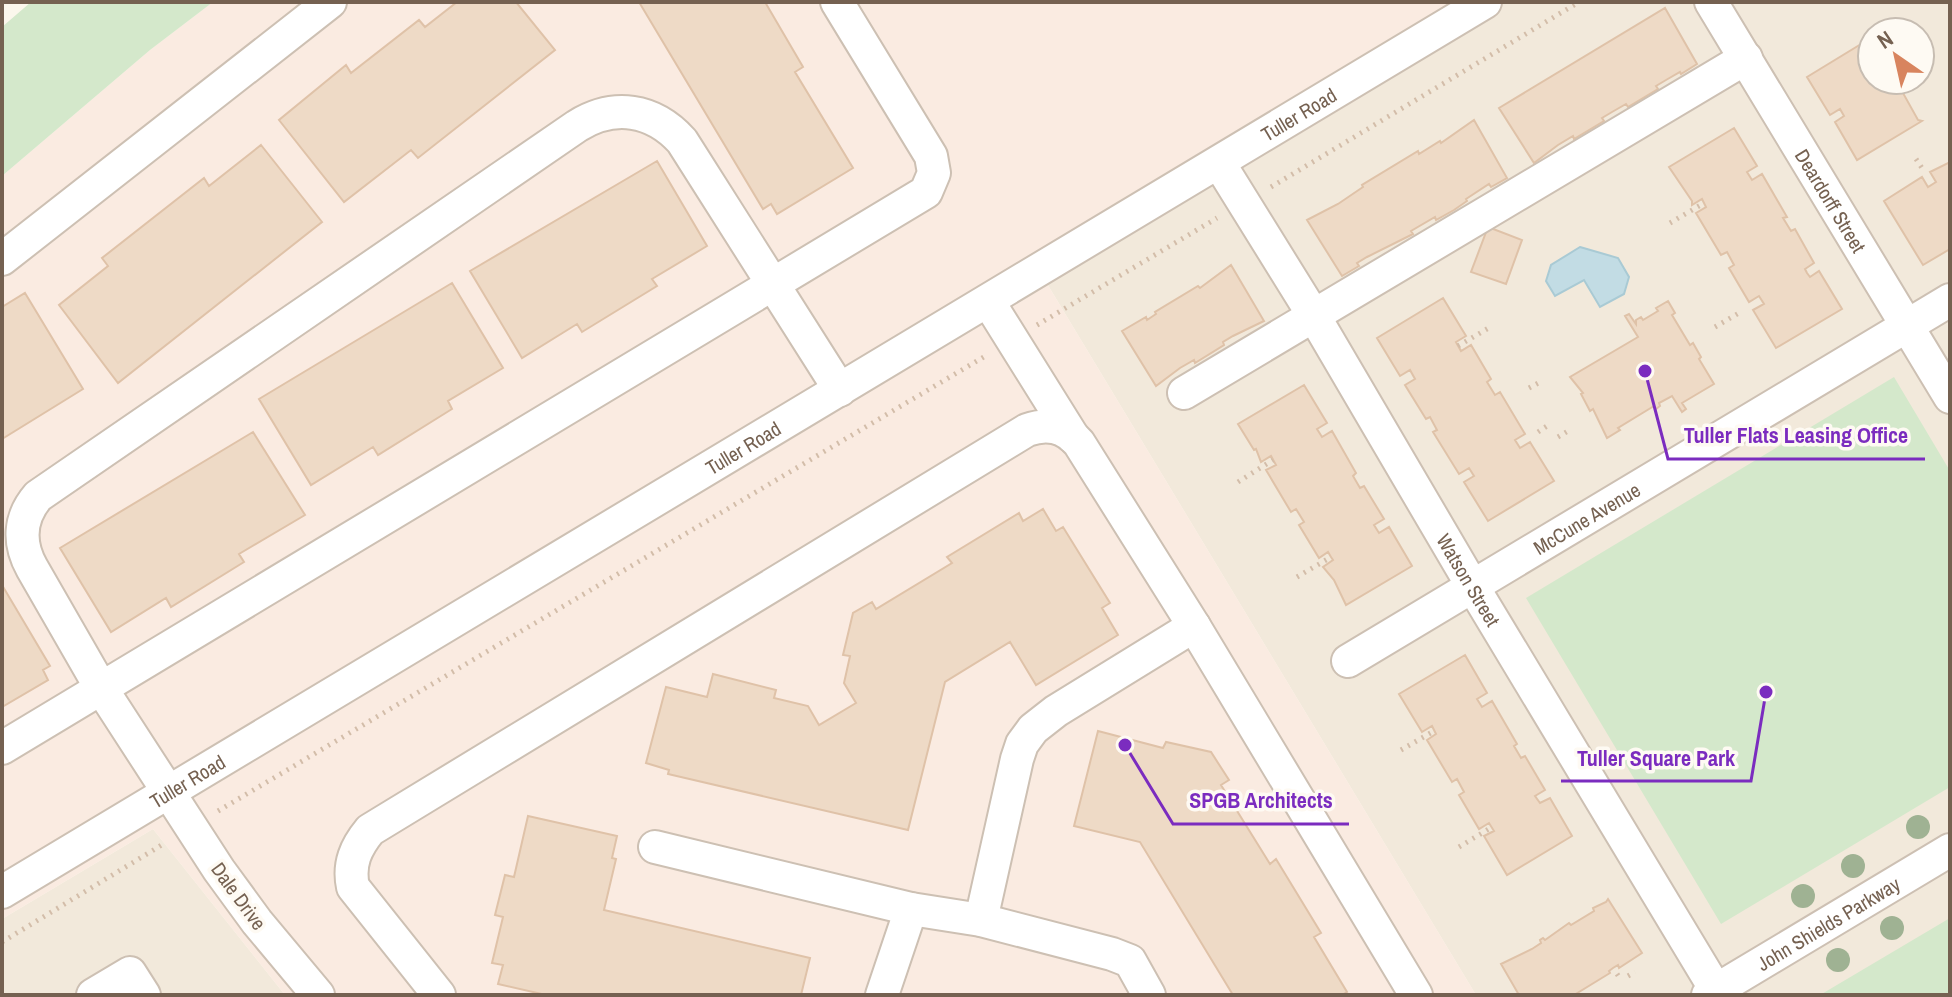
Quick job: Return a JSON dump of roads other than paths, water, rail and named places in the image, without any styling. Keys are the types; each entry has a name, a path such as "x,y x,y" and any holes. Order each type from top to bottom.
{"street":[{"path":"2,259 330,2"},
{"path":"2,748 922,195 934,173 931,156 837,2"},
{"name":"Deardorff Street","path":"1711,2 1950,397"},
{"name":"Tuller Road","path":"2,892 1219,163 1468,6"},
{"path":"1184,393 1746,58"},
{"name":"Dale Drive","path":"318,995 257,922 101,688 24,552 23,527 33,502 59,481 589,119 611,112 634,112 657,119 675,133 840,390"},
{"name":"Watson Street","path":"1219,163 1314,316 1714,993"},
{"name":"McCune Avenue","path":"1348,661 1950,300"},
{"path":"988,301 1194,626 1416,995"},
{"path":"439,995 353,887 350,875 352,861 359,844 370,830 1027,430 1052,426 1073,437"},
{"path":"981,920 1017,759 1027,736 1056,711 1194,626"},
{"path":"655,847 911,909 981,920 1125,959 1130,961 1149,995"},
{"name":"John Shields Parkway","path":"1714,993 1950,850"},
{"path":"882,995 911,909"},
{"path":"93,995 130,973 144,995"}],"water":[{"path":"1580,247 1618,258 1629,277 1624,294 1600,307 1584,280 1555,296 1546,281 1551,265"}],"place":[{"name":"Tuller Flats Leasing Office","path":"1645,371"},
{"name":"Tuller Square Park","path":"1766,692"},
{"name":"SPGB Architects","path":"1125,745"}]}
